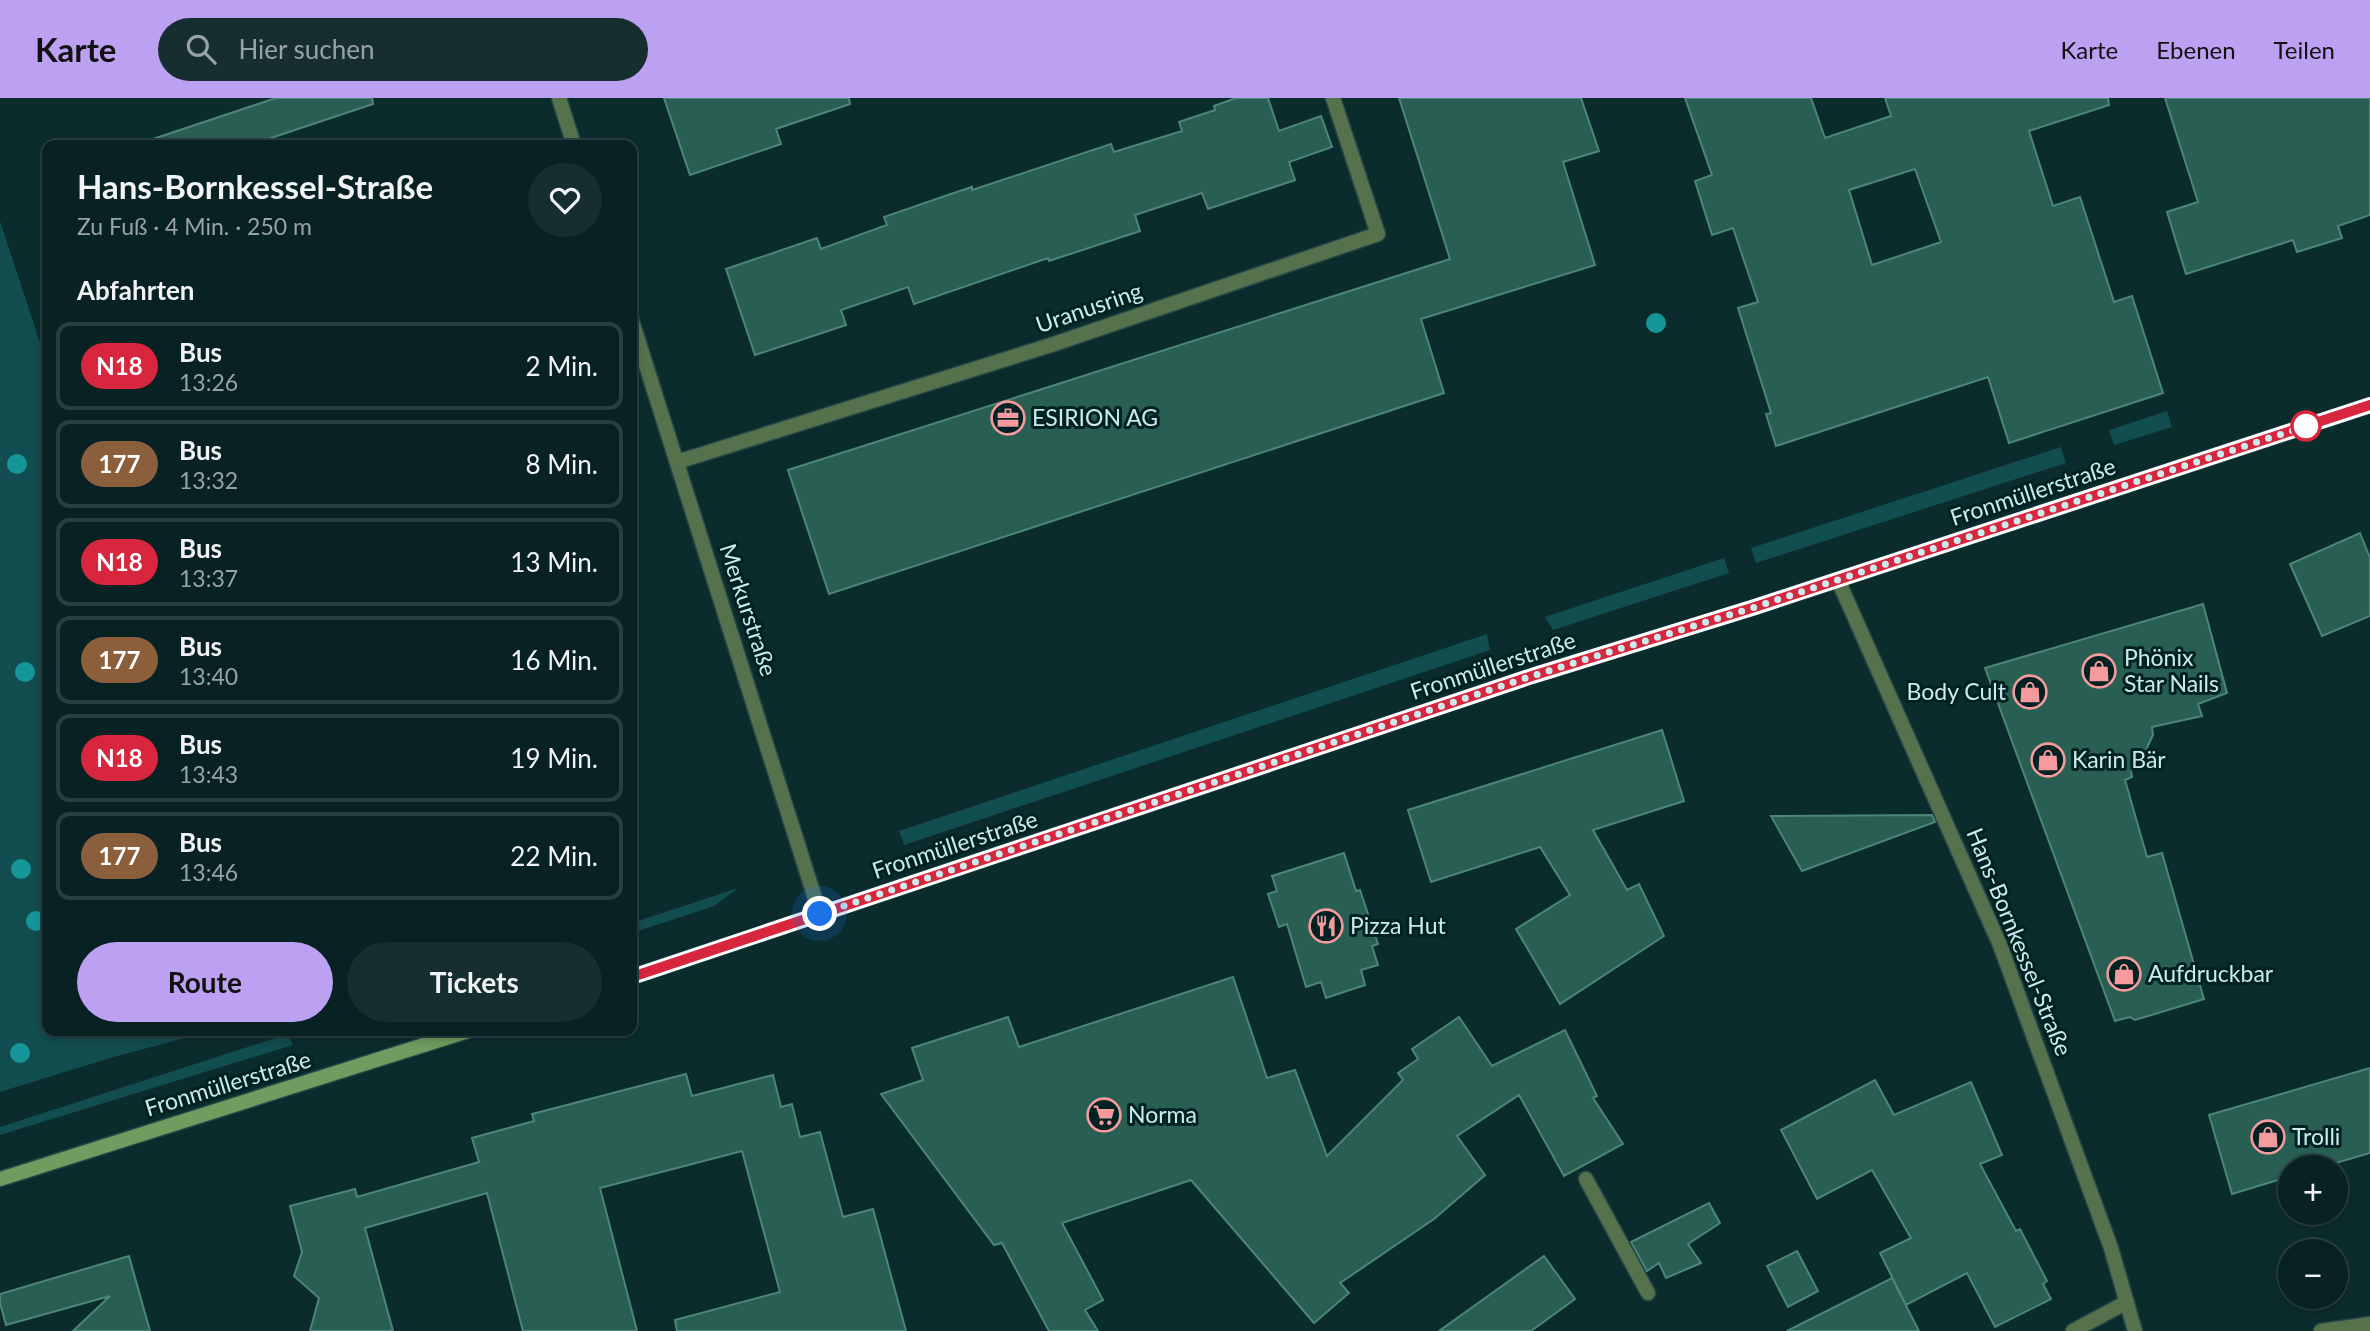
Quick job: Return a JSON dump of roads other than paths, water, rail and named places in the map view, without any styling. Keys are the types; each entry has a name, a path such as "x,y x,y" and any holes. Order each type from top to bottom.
{"main road":[{"name":"Fronmüllerstraße","path":"637,974 1532,676 1838,580 2370,405"},
{"name":"Fronmüllerstraße","path":"0,1179 452,1036"}],"street":[{"path":"559,98 573,140"},
{"name":"Uranusring","path":"677,462 1051,345 1378,234 1333,98"},
{"name":"Merkurstraße","path":"637,337 820,914"},
{"name":"Hans-Bornkessel-Straße","path":"1838,580 2000,945 2111,1248 2135,1331"},
{"path":"1586,1179 1648,1293"},
{"path":"2073,1331 2127,1302"},
{"path":"2321,1331 2370,1324"}],"place":[{"name":"ESIRION AG","path":"1008,418"},
{"name":"Phönix Star Nails","path":"2099,671"},
{"name":"Body Cult","path":"2030,692"},
{"name":"Karin Bär","path":"2048,760"},
{"name":"Pizza Hut","path":"1326,926"},
{"name":"Aufdruckbar","path":"2124,974"},
{"name":"Norma","path":"1104,1115"},
{"name":"Trolli","path":"2268,1137"}]}
